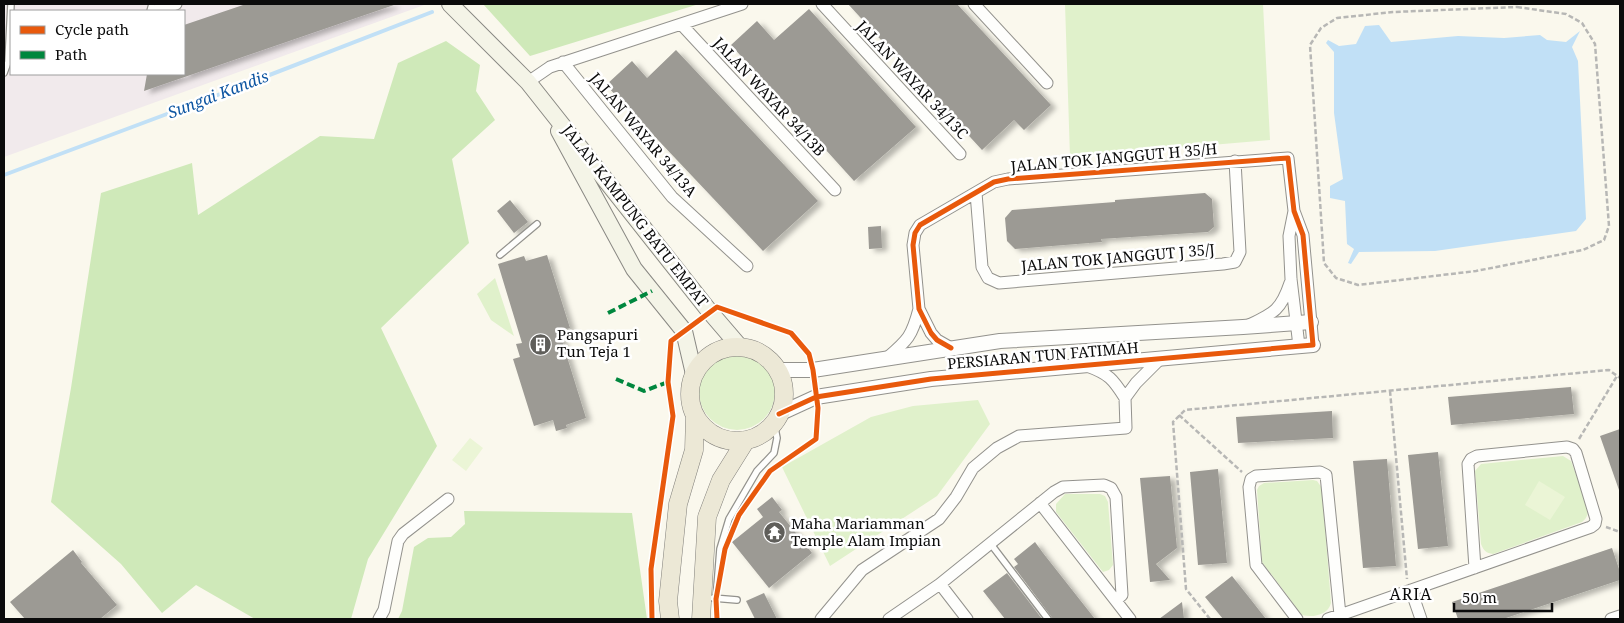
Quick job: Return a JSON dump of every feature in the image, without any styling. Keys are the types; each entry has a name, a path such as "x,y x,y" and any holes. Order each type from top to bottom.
{"main road":[{"name":"JALAN KAMPUNG BATU EMPAT","path":"450,4 528,82 710,312 740,347"},
{"name":"JALAN KAMPUNG BATU EMPAT","path":"549,108 565,144 634,269 684,331 694,374"},
{"path":"670,619 668,601 678,504 694,450 695,415 691,402 690,387 694,374 702,362 713,353 727,348 740,347 754,350 766,357 778,370 782,379 784,396 777,419 761,434 746,440 729,440 715,435 704,427 695,415"},
{"path":"701,619 710,598 707,517 721,480 746,440"}],"street":[{"path":"155,10 176,4"},
{"path":"528,82 550,67 563,62 742,4"},
{"name":"JALAN WAYAR 34/13C","path":"822,4 960,154"},
{"path":"974,4 1048,83"},
{"name":"JALAN WAYAR 34/13B","path":"681,24 835,190"},
{"name":"JALAN WAYAR 34/13A","path":"563,62 672,197 747,266"},
{"name":"JALAN TOK JANGGUT H 35/H","path":"919,309 913,245 915,233 920,225 994,182 1008,179 1288,158 1294,211"},
{"name":"JALAN TOK JANGGUT J 35/J","path":"976,192 982,267 988,278 999,283 1223,264 1235,262 1240,252 1236,161"},
{"path":"1294,211 1289,236 1291,279 1299,346"},
{"path":"1294,211 1303,235 1313,345"},
{"path":"1243,328 1269,315 1284,301 1291,279"},
{"path":"919,309 931,333 937,340 951,348"},
{"path":"887,358 905,343 910,336 919,309"},
{"name":"PERSIARAN TUN FATIMAH","path":"778,370 813,370 1000,341 1243,328 1310,322"},
{"name":"PERSIARAN TUN FATIMAH","path":"777,419 816,397 931,379 1313,345"},
{"path":"1125,398 1136,383 1161,358"},
{"path":"822,619 862,570 939,519 956,497 972,468 997,448 1019,436 1126,428 1125,398 1115,383 1103,372 1083,364"},
{"path":"1328,619 1475,568 1591,527 1595,524 1596,519 1576,453 1573,449 1567,447 1477,456 1471,459 1468,464 1475,568"},
{"path":"1297,619 1256,565 1249,487 1251,479 1256,476 1320,472 1326,475 1340,615"},
{"path":"889,619 940,584 1040,503 1063,487 1104,485 1111,488 1116,497 1122,595 1116,600"},
{"path":"379,619 384,610 398,541 403,534 448,499"},
{"path":"1040,503 1130,619"},
{"path":"940,584 966,619"},
{"path":"1411,590 1421,619"},
{"path":"1611,619 1620,616"}],"lane":[{"path":"4,73 8,62 10,23"},
{"path":"500,255 537,224"},
{"path":"737,600 710,598 720,549 729,519 757,471 774,453 777,438 777,419"},
{"path":"990,544 1048,619"}],"path":[{"path":"1517,7 1566,14 1582,23 1595,44 1609,226 1604,240 1584,250 1476,271 1358,285 1336,278 1324,263 1310,45 1321,28 1337,18 1393,12 1517,7"},
{"path":"1210,619 1186,589 1172,422 1184,410 1609,370 1620,378"},
{"path":"1573,449 1617,376"},
{"path":"1390,390 1406,575 1411,590"},
{"path":"1179,416 1251,479"},
{"path":"1595,524 1620,532"}],"shaded area":[{"path":"4,4 427,4 4,157"}],"green space":[{"path":"483,4 699,4 530,56"},
{"path":"1065,4 1263,4 1270,140 1070,157"},
{"path":"446,41 480,65 476,91 495,120 452,159 469,243 381,328 437,446 368,559 351,619 255,619 196,585 162,613 121,564 51,502 71,388 101,193 192,163 198,215 320,136 374,139 398,63"},
{"path":"495,278 514,336 491,320 477,294"},
{"path":"737,354 752,357 764,365 772,377 775,392 772,407 764,419 752,427 737,430 722,427 710,419 702,407 699,392 702,377 710,365 722,357"},
{"path":"978,400 990,424 937,496 830,566 782,467 871,417 913,406"},
{"path":"470,438 483,448 466,471 452,460"},
{"path":"1563,456 1571,461 1587,505 1587,517 1582,522 1493,554 1485,551 1481,544 1475,471 1481,464"},
{"path":"1317,481 1322,488 1331,603 1327,610 1320,615 1311,616 1302,615 1262,562 1257,490 1264,483"},
{"path":"1539,481 1565,497 1550,520 1525,505"},
{"path":"1065,494 1100,494 1105,496 1108,502 1113,565 1109,570 1103,572 1056,512 1056,504"},
{"path":"464,511 632,513 647,619 398,619 402,611 414,547 428,538 451,537 465,524"}],"water":[{"path":"1379,25 1391,42 1458,36 1504,38 1540,35 1547,40 1566,42 1580,31 1572,47 1578,61 1586,219 1576,231 1435,251 1359,252 1351,264 1348,263 1354,249 1347,244 1345,201 1330,198 1330,186 1343,179 1334,113 1334,52 1326,43 1328,40 1339,46 1356,44 1365,26"}],"building":[{"path":"246,4 394,5 144,91 147,75 185,75 185,25"},
{"path":"848,4 957,4 1051,105 1024,130 1014,120 982,150"},
{"path":"809,9 916,127 854,181 731,45 757,21 774,40"},
{"path":"676,50 818,201 763,251 606,85 632,61 647,78"},
{"path":"1205,193 1212,199 1214,227 1208,232 1101,239 1102,242 1015,249 1007,241 1005,218 1012,210"},
{"path":"510,200 528,222 514,233 497,211"},
{"path":"881,226 882,248 869,249 868,227"},
{"name":"Pangsapuri Tun Teja 1","path":"547,255 570,328 559,331 586,418 566,425 567,428 556,431 553,420 534,426 513,359 520,357 516,344 522,343 498,264 524,256 526,261"},
{"path":"1571,387 1574,414 1451,425 1448,397"},
{"path":"1332,411 1333,438 1238,443 1236,417"},
{"path":"1620,429 1620,490 1619,490 1600,436"},
{"path":"1438,452 1448,546 1418,549 1408,455"},
{"path":"1387,459 1396,566 1363,568 1353,461"},
{"path":"1218,469 1227,563 1198,565 1190,472"},
{"path":"1170,476 1177,548 1156,564 1170,580 1150,582 1140,478"},
{"path":"772,497 782,510 779,512 812,553 769,588 732,542 763,517 757,509"},
{"path":"1035,542 1095,619 1053,619 1014,567 1018,564 1014,559"},
{"path":"1612,548 1620,572 1620,580 1503,619 1458,619 1452,602"},
{"path":"73,550 81,563 117,605 100,619 25,619 10,602"},
{"path":"1007,573 1042,619 1005,619 983,591"},
{"path":"1232,576 1266,619 1223,619 1205,597"},
{"path":"764,593 777,619 755,619 746,601"},
{"path":"1182,602 1184,619 1159,619"}],"waterway":[{"name":"Sungai Kandis","path":"4,175 432,12"}],"marked path":[{"path":"608,313 652,291"},
{"path":"616,379 644,391 668,382"}],"cycle path":[{"path":"779,414 816,397 931,379 1313,345 1303,235 1294,211 1288,158 1008,179 994,182 920,225 915,233 913,245 919,309 931,333 937,340 951,348"},
{"path":"652,619 651,569 673,416 668,382 671,341 717,307 791,333 809,354 818,408 816,439 770,471 739,515 725,549 716,599 717,619"}],"place":[{"name":"Pangsapuri Tun Teja 1","path":"541,344"},
{"name":"Maha Mariamman Temple Alam Impian","path":"775,533"}],"district":[{"name":"ARIA","path":"1411,594"}]}
